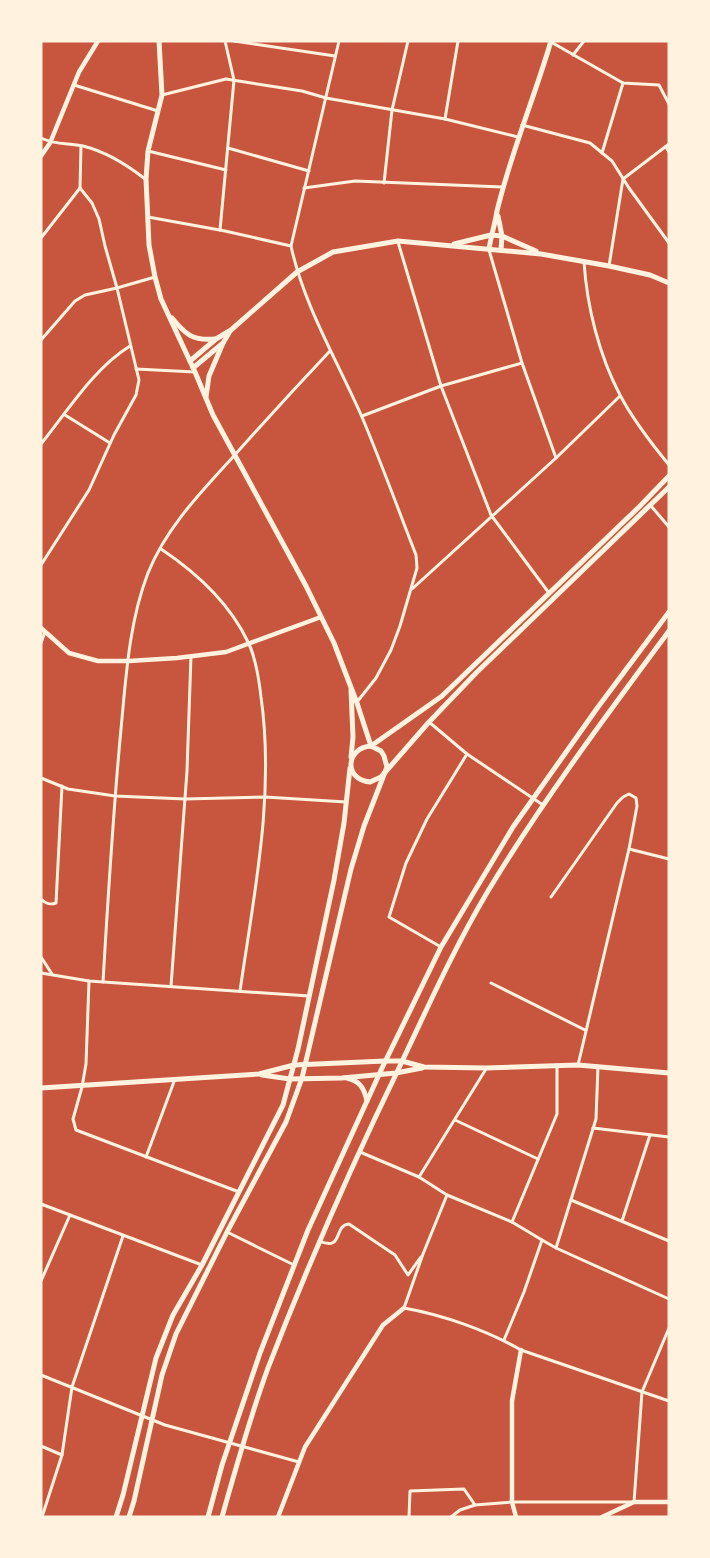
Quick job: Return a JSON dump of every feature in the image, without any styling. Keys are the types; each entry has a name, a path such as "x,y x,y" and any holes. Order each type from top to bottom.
{"main road":[{"path":"129,1517 162,1375 176,1334 227,1232 286,1122 302,1078 350,869 385,772 386,761 376,748 371,746 334,643 306,586 213,415 161,299 150,245 146,179 148,151 162,95 158,41"},
{"path":"489,249 502,187 550,42"},
{"path":"497,213 502,236 501,250"},
{"path":"449,245 491,235 502,236 541,254"},
{"path":"190,361 231,330 297,272 333,252 398,242 449,245 541,254 609,266 650,276 669,283"},
{"path":"167,312 181,330 192,338 216,340"},
{"path":"206,397 209,376 223,342 231,330"},
{"path":"194,370 223,342"},
{"path":"669,476 442,696 371,746 355,752 351,763 354,774 364,782 376,781 476,673 669,487"},
{"path":"208,1517 229,1442 260,1353 308,1230 385,1061 441,947 513,826 532,798 669,612"},
{"path":"222,1517 242,1446 268,1370 320,1241 450,959 488,892 543,804 669,631"},
{"path":"116,1517 156,1358 173,1316 202,1266 280,1113 294,1065 334,880 346,802 353,737 350,690"},
{"path":"41,1088 82,1087 259,1074 294,1065 402,1061 424,1068"},
{"path":"259,1074 290,1079 342,1078 396,1073 424,1068 557,1065 598,1066 669,1073"},
{"path":"342,1078 360,1083 367,1101"}],"street":[{"path":"41,156 50,143 78,72 98,41"},
{"path":"220,230 234,80 225,41"},
{"path":"234,41 335,56"},
{"path":"338,41 291,246 297,272 330,351 362,416 416,555 417,568 391,650 376,678 356,703"},
{"path":"384,183 392,110 408,41"},
{"path":"445,119 458,41"},
{"path":"573,55 584,41"},
{"path":"550,42 623,83 659,85 669,104"},
{"path":"162,95 226,79 302,91 326,98 445,119 518,137"},
{"path":"602,153 623,83"},
{"path":"74,85 158,111"},
{"path":"522,125 590,143 612,161 669,243"},
{"path":"41,138 50,143 99,150 122,161 146,179"},
{"path":"41,238 80,188 81,146"},
{"path":"609,266 623,179 667,146 669,152"},
{"path":"228,148 309,171"},
{"path":"148,151 226,170"},
{"path":"304,188 355,182 502,187"},
{"path":"41,565 89,490 110,443 136,395 139,380 100,219 92,203 80,188"},
{"path":"148,217 220,230 291,246"},
{"path":"398,242 441,386 491,515 550,593"},
{"path":"489,249 522,363 556,458"},
{"path":"584,262 589,306 605,359 620,396 646,437 669,465"},
{"path":"41,340 85,295 155,277"},
{"path":"41,444 94,378 130,346"},
{"path":"103,982 110,843 129,661 135,616 149,572 169,535 193,501 272,412 330,351"},
{"path":"362,416 441,386 522,363"},
{"path":"136,370 194,370"},
{"path":"412,588 556,458 620,396"},
{"path":"65,415 110,443"},
{"path":"650,506 669,527"},
{"path":"161,549 183,564 209,586 234,616 249,644 258,678 265,723 267,770 264,827 240,991"},
{"path":"42,632 69,653 98,661 129,661 226,652 321,617"},
{"path":"41,643 42,632"},
{"path":"170,986 185,799 191,656"},
{"path":"429,722 467,754 543,804"},
{"path":"441,947 389,916 406,863 427,819 467,754"},
{"path":"41,778 68,789 115,796 185,799 265,797 346,802"},
{"path":"41,899 52,904 56,903 62,786"},
{"path":"551,897 616,803 629,794 636,798 637,806 629,849 578,1065"},
{"path":"629,849 669,860"},
{"path":"41,957 52,974"},
{"path":"41,973 103,982 310,996"},
{"path":"89,980 86,1064 73,1119 76,1130 239,1192"},
{"path":"491,983 585,1030"},
{"path":"512,1222 557,1114 557,1065"},
{"path":"556,1248 596,1119 598,1066"},
{"path":"419,1177 486,1068"},
{"path":"146,1157 175,1080"},
{"path":"455,1120 538,1160"},
{"path":"593,1128 669,1137"},
{"path":"622,1221 650,1135"},
{"path":"360,1152 419,1177 447,1195 512,1222 556,1248 669,1299"},
{"path":"278,1517 305,1447 383,1325 404,1308 447,1195"},
{"path":"570,1200 669,1241"},
{"path":"41,1204 202,1266"},
{"path":"41,1281 70,1215"},
{"path":"320,1241 331,1244 336,1240 342,1227 345,1224 350,1224 396,1255 408,1275 423,1254"},
{"path":"227,1232 295,1266"},
{"path":"42,1517 62,1455 72,1387 123,1236"},
{"path":"504,1340 524,1292 542,1240"},
{"path":"404,1308 431,1313 504,1340 521,1350 669,1401"},
{"path":"634,1502 642,1392 669,1328"},
{"path":"516,1517 512,1502 512,1400 521,1350"},
{"path":"41,1375 141,1417 299,1462"},
{"path":"41,1446 62,1455"},
{"path":"409,1517 410,1491 464,1489 475,1505"},
{"path":"451,1517 460,1510 475,1505 512,1502 669,1502"},
{"path":"602,1517 634,1502"}]}
